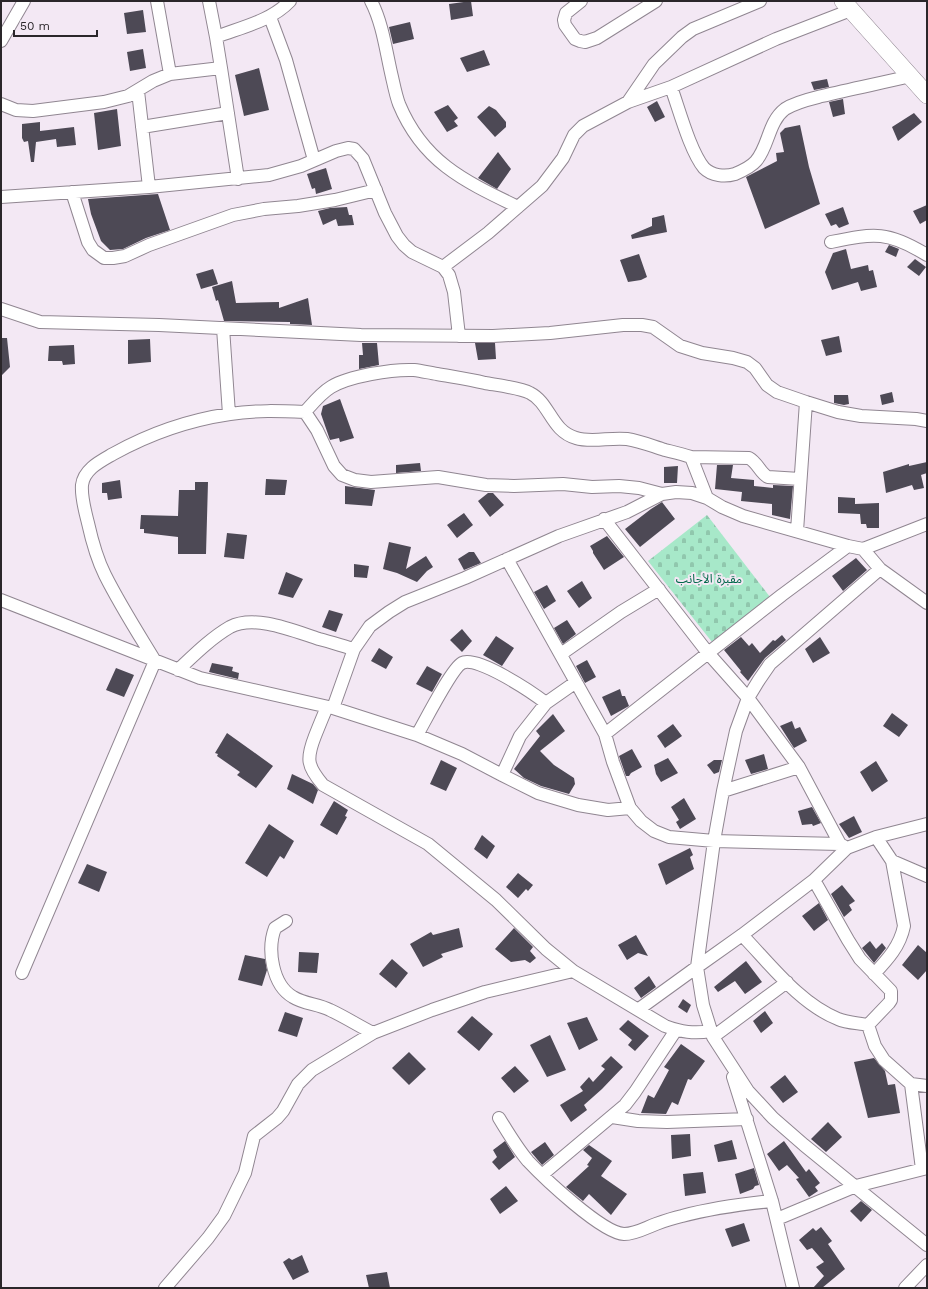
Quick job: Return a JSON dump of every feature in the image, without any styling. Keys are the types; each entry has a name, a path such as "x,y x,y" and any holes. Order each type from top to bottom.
{"street":[{"path":"1,41 24,1"},
{"path":"157,1 170,74"},
{"path":"209,1 238,178"},
{"path":"216,37 270,17 283,9 290,1"},
{"path":"374,1 399,103 409,124 421,143 435,158 454,174 480,189 518,207"},
{"path":"581,1 566,13 564,20 565,25 575,39 585,42 597,38 656,1"},
{"path":"628,102 654,64 693,28 760,1"},
{"path":"443,267 488,233 542,186 563,158 574,135 583,126 628,102 671,87 847,6 927,95"},
{"path":"270,17 286,60 314,160"},
{"path":"1,104 16,110 33,112 118,99 128,96 153,81 170,74 221,68"},
{"path":"671,87 695,153 705,169 714,174 729,176 741,172 755,161 764,146 776,118 786,109 809,99 911,76"},
{"path":"138,91 150,187"},
{"path":"142,127 228,114"},
{"path":"1,197 150,187 269,175 301,166 336,151 348,148 354,149 363,159 390,225 404,245 423,258 443,267 449,275 454,292 459,336"},
{"path":"72,192 88,242 93,250 104,258 113,258 125,256 149,245 233,215 264,209 298,206 335,200 376,190"},
{"path":"831,242 864,235 884,236 900,240 927,255"},
{"path":"1,309 40,322 223,328 361,335 493,336 550,333 623,325 642,325 652,327 680,346 702,353 733,358 746,362 755,368 767,385 777,392 806,402 838,412 861,416 916,419 927,422"},
{"path":"223,328 229,414"},
{"path":"305,412 319,396 330,387 344,381 387,372 413,370 462,378 528,392 542,403 553,422 562,431 574,438 588,441 614,438 628,439 691,457 749,458 754,461 766,476 774,478 800,479"},
{"path":"797,531 806,402"},
{"path":"155,662 104,574 92,540 85,512 82,484 85,475 92,468 135,442 166,429 229,414 274,411 305,412"},
{"path":"305,412 317,430 334,466 342,475 355,480 371,482 438,477 493,485 514,486 563,484 592,487 619,486 639,488 662,494"},
{"path":"691,457 707,498"},
{"path":"787,982 712,1034 676,1030 665,1026 639,1009 573,971 546,949 496,900 428,844 323,785 312,771 309,761 309,752 330,707 354,649 370,626 389,612 405,602 465,578 559,536 627,512 662,494 676,492 692,493 707,498 722,507 743,516 863,550 880,569 927,603"},
{"path":"604,520 708,653 748,698 799,767 843,846"},
{"path":"863,550 927,524"},
{"path":"605,734 782,595 848,546"},
{"path":"507,559 605,734 630,808 641,821 654,831 669,837 714,841 843,846 927,824"},
{"path":"880,569 770,664 758,680 748,698 736,731 723,791 714,841 697,967 703,1005 712,1034 748,1091 773,1118 804,1145 927,1245"},
{"path":"561,654 621,612 659,589"},
{"path":"1,600 155,662 200,678 330,707 417,736 462,754 538,793 578,805 608,810 630,808"},
{"path":"178,670 213,640 231,627 246,623 260,622 354,649"},
{"path":"22,973 155,662"},
{"path":"417,736 449,679 460,664 464,662 472,662 514,681 546,703"},
{"path":"502,775 520,736 546,703 576,682"},
{"path":"723,791 799,767"},
{"path":"874,974 898,945 904,926 892,861 876,837"},
{"path":"639,1009 742,935 814,880 843,846"},
{"path":"892,861 927,876"},
{"path":"814,880 860,959 891,991 891,1000 868,1024"},
{"path":"286,921 275,928 271,945 271,955 275,974 282,987 293,998 331,1010 373,1033"},
{"path":"742,935 787,982 810,1003 824,1013 840,1020 868,1024"},
{"path":"165,1288 208,1238 224,1216 245,1173 254,1136 277,1118 283,1111 298,1084 312,1070 373,1033 432,1010 485,992 573,971"},
{"path":"868,1024 875,1046 884,1060 911,1084 927,1086"},
{"path":"543,1174 625,1105 676,1030"},
{"path":"729,1062 772,1201 793,1288"},
{"path":"777,1219 856,1186 925,1169 911,1084"},
{"path":"612,1117 638,1121 666,1122 747,1119"},
{"path":"499,1118 528,1161 594,1220 622,1234 639,1231 655,1224 703,1211 734,1205 772,1201"},
{"path":"905,1288 927,1265"}],"green space":[{"name":"مقبرة الأجانب","path":"707,515 770,597 712,642 648,561"}],"building":[{"path":"471,1 473,16 451,20 449,4"},
{"path":"143,10 146,32 127,34 124,13"},
{"path":"410,22 414,39 393,44 389,27"},
{"path":"143,49 146,68 130,71 127,52"},
{"path":"484,50 490,65 467,72 460,58"},
{"path":"259,68 269,110 244,116 235,75"},
{"path":"827,79 829,87 814,90 811,82"},
{"path":"843,99 845,114 833,117 829,102"},
{"path":"657,101 665,117 655,122 647,107"},
{"path":"448,105 458,118 454,121 458,126 447,132 434,112"},
{"path":"489,106 496,110 506,122 506,127 495,137 477,117"},
{"path":"117,109 121,146 98,150 94,113"},
{"path":"914,113 922,122 898,141 892,127"},
{"path":"40,122 40,131 74,127 76,145 57,147 56,139 36,142 34,162 31,162 28,141 24,142 22,138 22,124"},
{"path":"800,125 809,167 820,204 765,229 746,177 777,161 776,153 784,152 780,133 785,128"},
{"path":"498,152 511,169 497,189 478,178"},
{"path":"326,168 332,189 316,194 315,188 312,189 307,174"},
{"path":"158,194 170,230 146,238 123,249 110,250 101,241 91,214 88,199"},
{"path":"927,205 927,220 920,224 913,211"},
{"path":"347,207 349,215 352,215 354,225 338,226 336,219 323,225 318,211 330,208"},
{"path":"843,207 849,224 839,228 836,224 831,226 825,214"},
{"path":"664,215 667,232 632,239 631,235 652,226 652,218"},
{"path":"889,245 899,249 896,257 885,252"},
{"path":"846,249 851,269 868,265 869,271 873,270 877,287 861,291 858,282 832,290 825,272 833,253"},
{"path":"639,254 647,277 641,280 628,282 620,260"},
{"path":"915,259 926,267 919,276 907,267"},
{"path":"213,269 218,284 201,289 196,274"},
{"path":"232,281 236,303 279,302 279,308 308,298 312,325 290,324 290,322 224,321 218,300 216,301 212,287"},
{"path":"839,336 842,352 826,356 821,340"},
{"path":"1,338 7,338 10,367 1,376"},
{"path":"150,339 151,362 128,364 128,340"},
{"path":"362,343 377,343 379,365 359,369 359,355 363,355"},
{"path":"475,343 495,343 496,359 478,360"},
{"path":"74,345 75,364 63,365 62,361 48,361 49,346"},
{"path":"892,392 894,402 882,405 880,395"},
{"path":"834,395 848,395 849,404 844,405 834,403"},
{"path":"340,399 354,438 340,442 339,438 330,440 321,414 323,406"},
{"path":"927,462 927,473 921,475 924,488 914,490 912,485 886,493 883,472 909,464 909,466"},
{"path":"420,463 421,471 396,473 396,465"},
{"path":"717,465 733,465 731,478 754,480 754,486 773,488 773,485 793,486 790,519 772,515 772,504 741,501 742,492 715,489"},
{"path":"678,466 677,483 664,483 664,467"},
{"path":"266,479 287,480 285,495 265,495"},
{"path":"120,480 122,498 108,500 107,493 102,493 102,483"},
{"path":"195,482 208,482 206,554 178,554 178,537 144,533 144,529 140,529 141,515 178,516 179,490 195,490"},
{"path":"345,486 375,490 372,506 345,504"},
{"path":"488,493 493,493 504,505 490,517 478,501"},
{"path":"838,497 855,498 855,504 879,503 879,528 867,528 866,524 861,524 860,514 838,513"},
{"path":"662,502 675,519 640,547 625,529"},
{"path":"464,513 473,525 457,538 447,525"},
{"path":"227,533 247,535 244,559 224,557"},
{"path":"607,536 624,557 604,570 590,546"},
{"path":"389,542 411,547 406,569 426,556 433,567 417,582 397,573 383,569"},
{"path":"469,552 474,552 481,563 464,570 458,559"},
{"path":"856,558 867,570 843,591 832,576"},
{"path":"354,564 369,566 367,578 354,577"},
{"path":"286,572 303,579 293,598 278,594"},
{"path":"582,581 592,598 579,608 567,591"},
{"path":"547,585 556,601 544,609 534,592"},
{"path":"329,610 343,614 336,632 322,627"},
{"path":"567,620 576,634 563,644 554,628"},
{"path":"462,629 472,641 462,652 450,640"},
{"path":"782,635 786,640 765,658 748,681 724,650 741,637 749,646 752,643 760,653 773,640 775,641"},
{"path":"496,636 514,648 502,666 483,655"},
{"path":"820,637 830,653 813,663 805,649"},
{"path":"379,648 393,657 386,669 371,661"},
{"path":"587,660 596,677 585,683 576,666"},
{"path":"212,663 233,667 232,671 239,673 238,679 209,672"},
{"path":"427,666 442,674 432,692 416,684"},
{"path":"116,668 134,675 124,697 106,690"},
{"path":"620,689 622,696 625,696 629,706 611,716 602,697"},
{"path":"892,713 908,725 899,737 883,726"},
{"path":"553,714 565,731 540,751 554,765 574,778 575,784 569,794 541,786 524,778 514,769 540,736 536,731"},
{"path":"792,721 795,729 800,727 807,741 794,748 780,726"},
{"path":"673,724 682,736 665,748 657,736"},
{"path":"227,733 273,766 256,788 237,775 240,772 215,753"},
{"path":"632,749 642,767 631,773 629,776 626,776 619,756"},
{"path":"764,754 768,769 751,774 745,760"},
{"path":"668,758 678,773 661,782 656,774 654,765"},
{"path":"441,760 457,768 446,791 430,784"},
{"path":"714,760 722,760 719,772 714,774 707,765"},
{"path":"876,761 888,781 872,792 860,772"},
{"path":"292,774 313,784 318,790 313,804 287,789"},
{"path":"684,798 696,819 680,829 676,822 679,820 671,807"},
{"path":"334,801 348,810 345,816 347,817 337,835 320,825"},
{"path":"812,807 821,823 813,826 812,824 802,825 798,811"},
{"path":"854,816 862,832 849,838 839,824"},
{"path":"269,824 294,841 284,859 280,856 267,877 245,863"},
{"path":"482,835 495,846 487,859 474,849"},
{"path":"690,848 693,855 690,857 694,869 666,885 658,864"},
{"path":"87,864 107,872 99,892 78,883"},
{"path":"518,873 533,885 528,891 526,889 518,898 506,887"},
{"path":"842,885 855,901 849,905 852,910 844,917 831,894"},
{"path":"819,903 828,920 814,931 802,916"},
{"path":"459,928 463,947 441,954 443,957 423,967 410,944 431,932 433,935"},
{"path":"514,928 533,947 530,951 536,958 530,963 525,960 511,962 495,949"},
{"path":"636,935 648,956 638,953 627,960 618,945"},
{"path":"870,941 876,949 882,943 886,948 874,963 862,948"},
{"path":"918,945 927,953 927,970 918,980 902,965"},
{"path":"299,952 319,953 317,973 298,972"},
{"path":"245,955 265,959 267,970 262,986 238,980"},
{"path":"392,959 408,973 396,988 379,974"},
{"path":"746,961 762,982 745,994 735,981 718,992 714,987"},
{"path":"649,976 656,987 641,998 634,988"},
{"path":"683,999 691,1005 687,1013 678,1007"},
{"path":"765,1011 773,1023 761,1033 753,1021"},
{"path":"285,1012 303,1018 297,1037 278,1031"},
{"path":"472,1016 493,1034 479,1051 457,1032"},
{"path":"587,1017 598,1040 579,1050 567,1023"},
{"path":"628,1020 649,1036 635,1051 628,1045 632,1040 619,1029"},
{"path":"550,1035 566,1070 547,1077 530,1045"},
{"path":"681,1044 705,1061 691,1080 688,1079 678,1105 672,1102 666,1114 641,1113 648,1095 654,1098 669,1070 664,1067"},
{"path":"409,1052 426,1069 409,1085 392,1068"},
{"path":"611,1056 623,1067 584,1105 587,1110 571,1122 560,1105 583,1091 580,1087 589,1077 593,1082 605,1069 601,1066"},
{"path":"874,1058 885,1071 888,1085 895,1084 900,1113 868,1118 854,1062"},
{"path":"515,1066 529,1081 514,1093 501,1078"},
{"path":"785,1075 798,1092 783,1103 770,1087"},
{"path":"828,1122 842,1137 826,1152 811,1139"},
{"path":"690,1134 691,1156 672,1159 671,1135"},
{"path":"732,1140 737,1159 718,1162 714,1145"},
{"path":"505,1141 515,1157 499,1170 492,1162 497,1157 493,1150"},
{"path":"784,1141 806,1172 809,1169 820,1183 815,1187 818,1191 809,1197 796,1179 799,1178 787,1165 779,1171 767,1154"},
{"path":"545,1142 554,1155 542,1165 531,1152"},
{"path":"589,1145 612,1161 601,1176 627,1194 611,1215 589,1194 583,1201 566,1187 589,1166 587,1165 592,1158 583,1150"},
{"path":"754,1168 759,1185 740,1194 735,1174"},
{"path":"703,1172 706,1193 685,1196 683,1174"},
{"path":"506,1186 518,1201 500,1214 490,1199"},
{"path":"861,1201 872,1210 861,1222 850,1211"},
{"path":"744,1223 750,1241 732,1247 725,1229"},
{"path":"821,1227 832,1241 828,1244 845,1269 822,1288 813,1288 824,1276 816,1267 824,1262 812,1248 807,1250 799,1240 813,1228 816,1231"},
{"path":"302,1255 309,1272 293,1280 283,1262 289,1258 292,1260"},
{"path":"387,1272 390,1288 369,1288 366,1275"}]}
